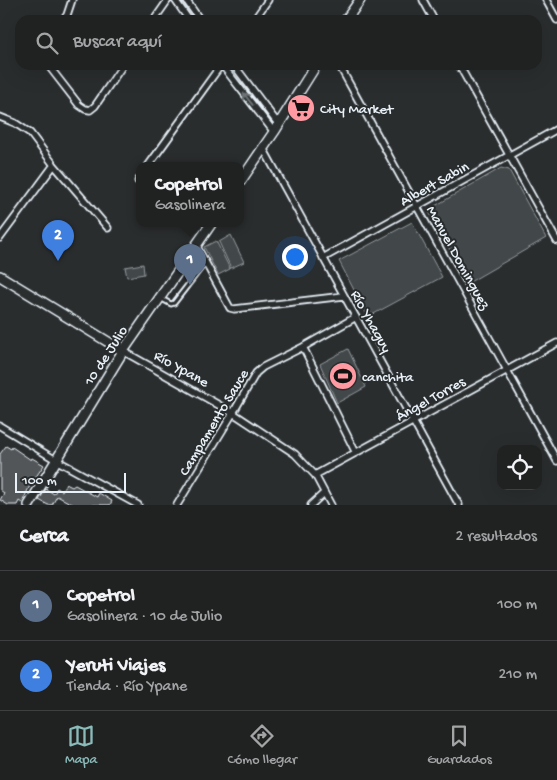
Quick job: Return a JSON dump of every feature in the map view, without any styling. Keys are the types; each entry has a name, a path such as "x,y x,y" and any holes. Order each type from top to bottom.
{"main road":[{"path":"350,15 360,0"},
{"path":"244,176 313,70"},
{"name":"10 de Julio","path":"29,505 123,351 209,227"},
{"name":"Río Ypane","path":"0,276 123,351"}],"street":[{"path":"67,15 72,0"},
{"path":"158,15 168,0"},
{"path":"175,0 186,15"},
{"path":"186,0 196,15"},
{"path":"258,15 268,0"},
{"path":"423,0 431,15"},
{"path":"546,0 556,17"},
{"path":"52,70 85,110 90,110 95,106 120,70"},
{"path":"151,162 218,70"},
{"path":"226,70 276,128"},
{"path":"237,70 276,128"},
{"name":"Manuel Dominguez","path":"342,70 557,461"},
{"path":"462,70 557,241"},
{"path":"0,117 15,123 30,133 54,165 108,228"},
{"name":"Albert Sabin","path":"323,258 557,129"},
{"name":"Río Yhaguy","path":"263,148 459,505"},
{"path":"0,238 54,165"},
{"path":"196,245 230,308 344,296"},
{"name":"Campamento Sauce","path":"177,505 234,413 256,373 263,367 356,317"},
{"name":"Ángel Torres","path":"315,475 557,343"},
{"path":"303,347 356,452"},
{"name":"Río Ypane","path":"123,351 234,413 295,454 315,475 332,505"},
{"path":"0,426 56,460 138,505"},
{"path":"311,505 324,492"}],"lane":[{"path":"186,260 199,270"},
{"path":"160,298 170,304 174,303 205,262"}],"shaded area":[{"path":"231,70 271,120 269,121"},
{"path":"501,168 509,170 546,238 468,283 428,210"},
{"path":"412,222 442,277 368,317 339,261"},
{"path":"231,235 244,262 231,268 219,242"},
{"path":"216,241 230,269 218,275 204,247"},
{"path":"143,264 144,274 127,277 125,267"},
{"name":"canchita","path":"348,349 366,387 337,403 320,364"}],"building":[{"path":"6,446 11,449 12,447 31,460 32,458 44,465 32,481 22,503 19,501 17,505 8,505 0,500 4,493 0,490 0,454"},
{"path":"66,484 72,487 75,485 97,497 99,493 112,501 110,505 74,505 57,496 52,505 48,505 39,500 46,489 54,494 57,488 62,491"}],"place":[{"name":"City Market","path":"301,108"},
{"name":"Yeruti Viajes","path":"58,261"},
{"name":"Copetrol","path":"190,285"},
{"name":"canchita","path":"343,376"}]}
